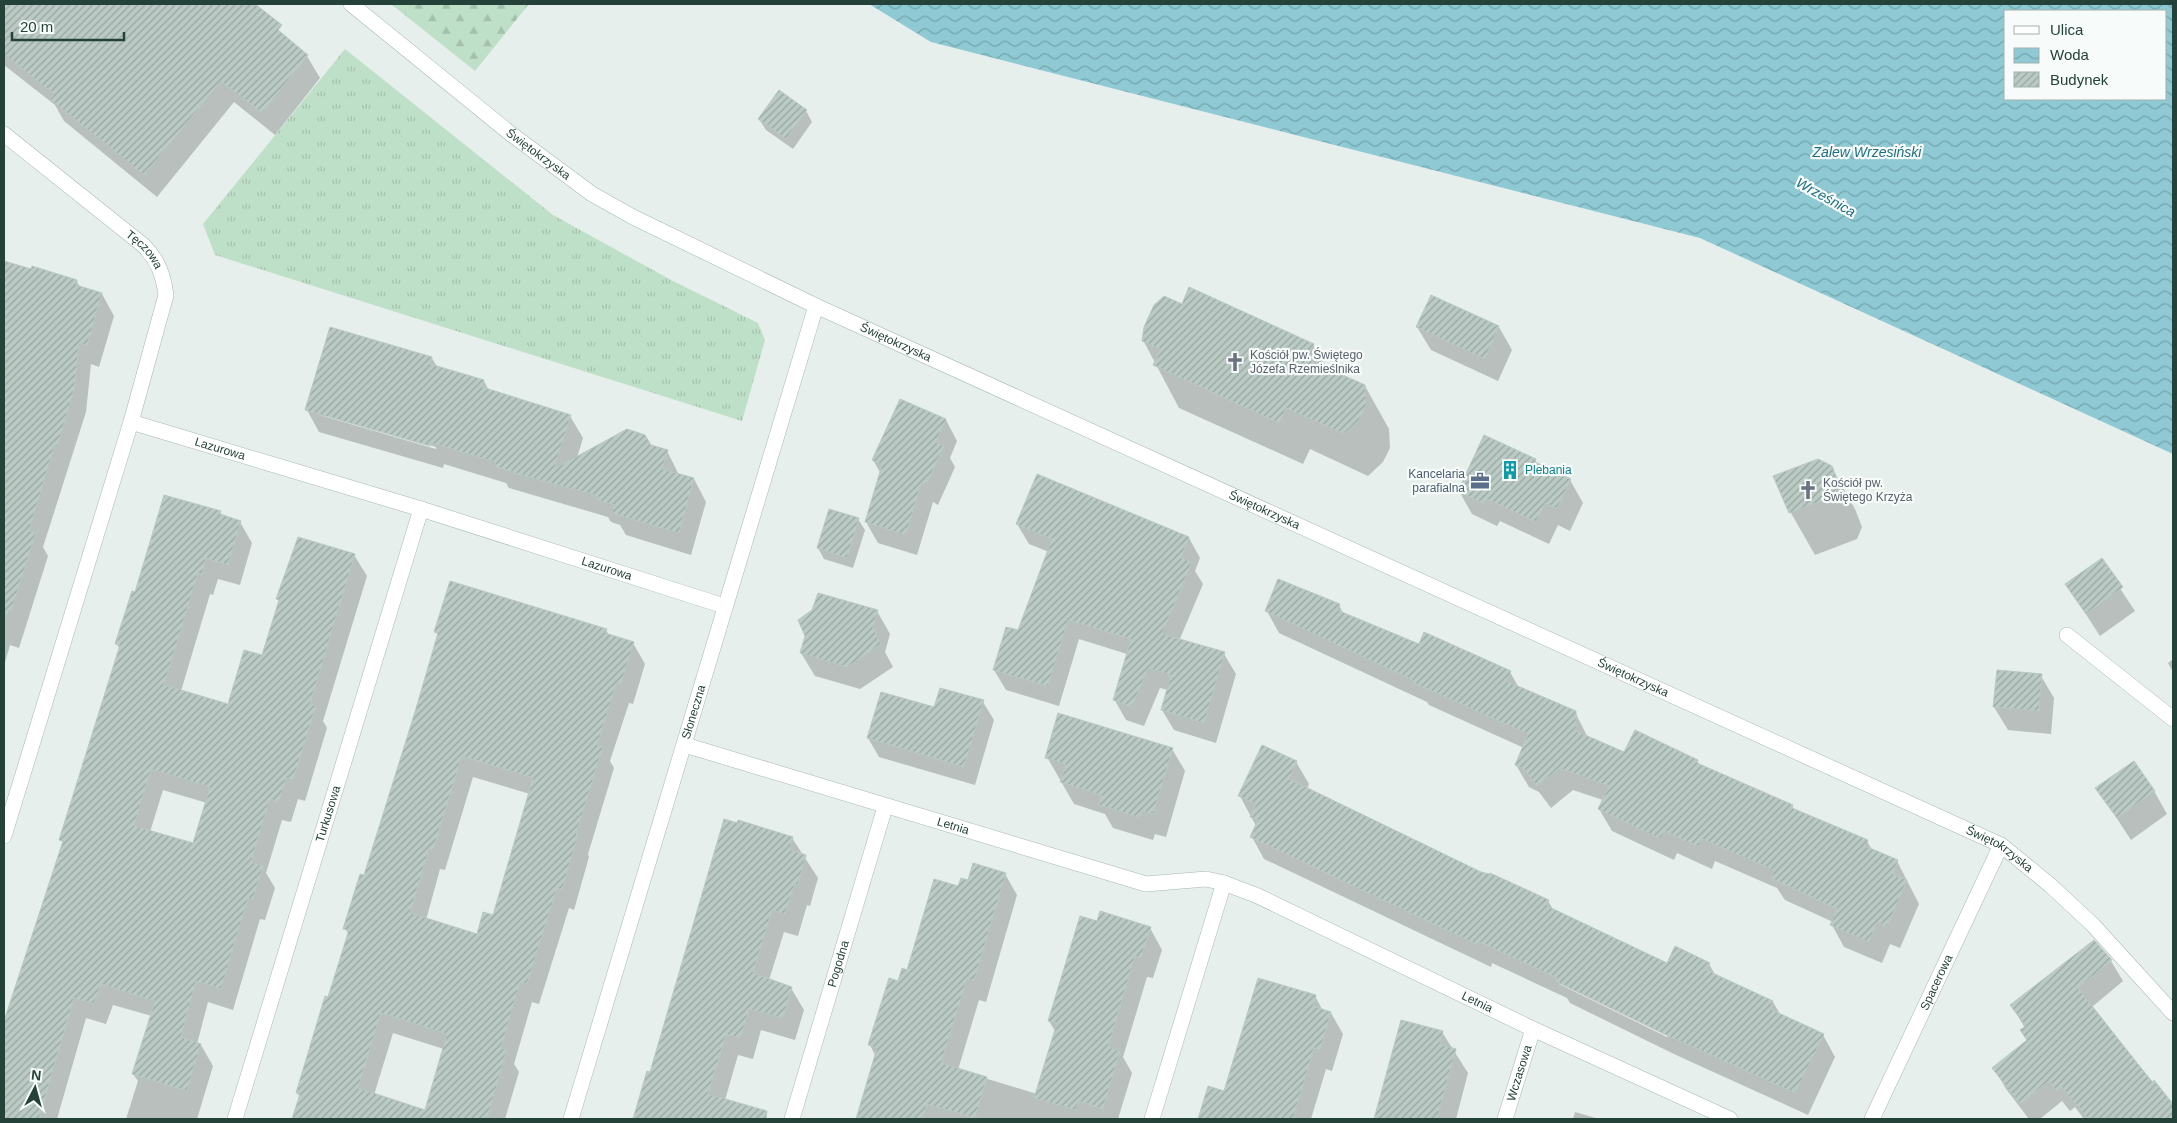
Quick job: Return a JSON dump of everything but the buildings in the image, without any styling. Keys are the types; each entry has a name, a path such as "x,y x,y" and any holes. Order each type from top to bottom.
{"street":[{"name":"Świętokrzyska","path":"351,4 511,134 592,194 633,217 816,306 2001,845 2050,885 2093,925 2173,1013"},
{"name":"Tęczowa","path":"4,134 143,245 156,259 163,277 166,295 131,422"},
{"name":"Słoneczna","path":"571,1119 685,745 724,606 816,306"},
{"name":"Lazurowa","path":"131,422 421,509 724,606"},
{"path":"4,836 131,422"},
{"name":"Turkusowa","path":"235,1119 421,509"},
{"path":"2067,635 2173,719"},
{"name":"Letnia","path":"685,745 1146,884 1206,880 1224,883 1258,896 1533,1029 1730,1119"},
{"name":"Pogodna","path":"792,1119 885,806"},
{"name":"Spacerowa","path":"1872,1119 2001,845"},
{"path":"1152,1119 1224,883"},
{"name":"Wczasowa","path":"1505,1119 1533,1029"}],"green space":[{"path":"391,4 529,4 475,71"},
{"path":"345,49 553,215 673,281 758,323 765,340 742,421 215,255 203,224"}],"water":[{"name":"Zalew Wrzesiński","path":"869,4 2173,4 2173,454 1700,238 931,42"}],"place":[{"name":"Kościół pw. Świętego Józefa Rzemieślnika","path":"1235,362"},
{"name":"Plebania","path":"1510,470"},
{"name":"Kancelaria parafialna","path":"1480,481"},
{"name":"Kościół pw. Świętego Krzyża","path":"1808,490"}],"water label":[{"name":"Wrześnica","path":"1826,197"}]}
